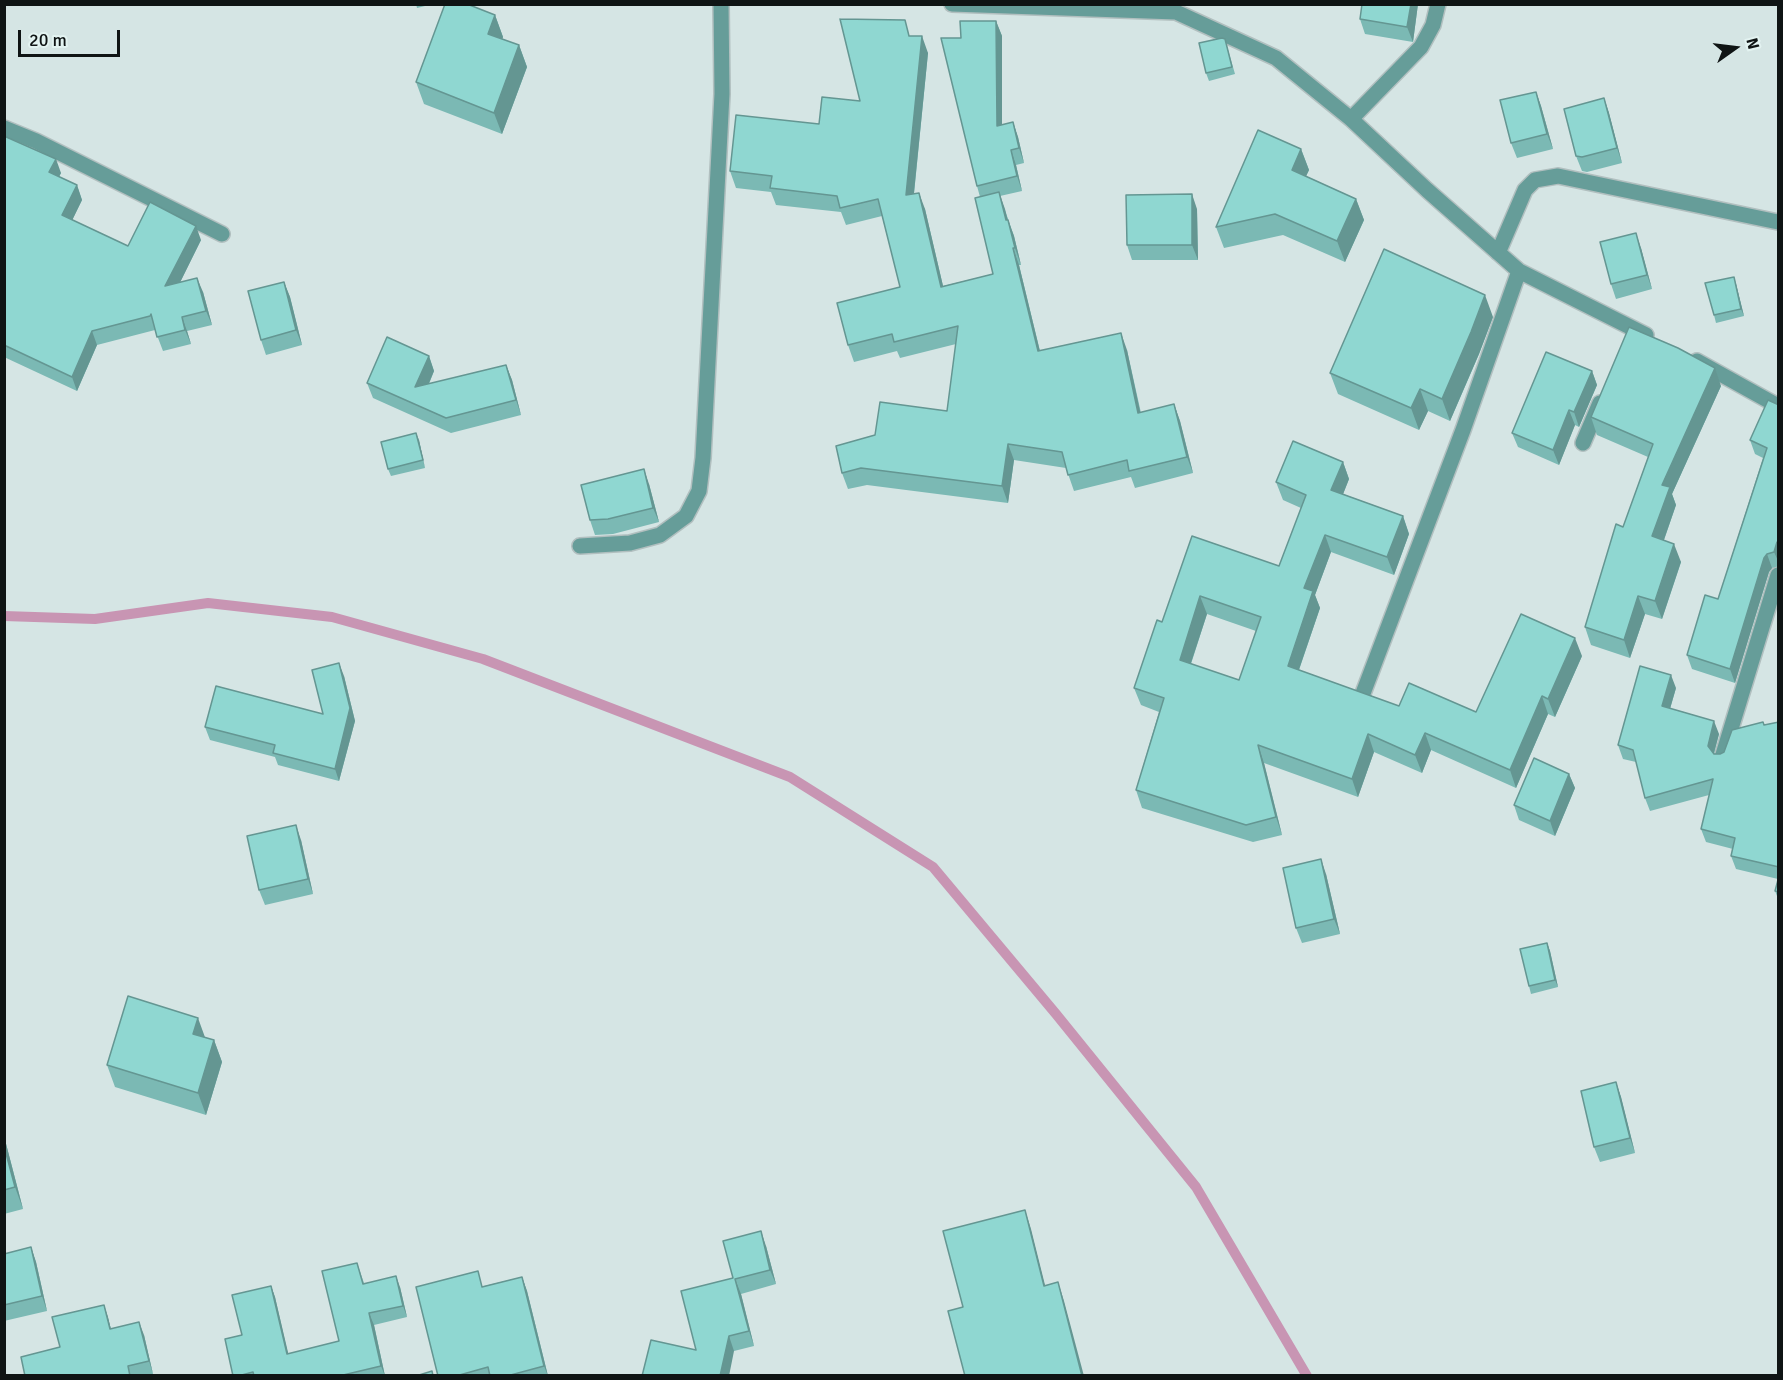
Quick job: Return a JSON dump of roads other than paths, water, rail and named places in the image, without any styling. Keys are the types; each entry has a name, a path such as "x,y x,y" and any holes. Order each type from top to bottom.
{"street":[{"path":"580,546 630,543 660,535 686,516 699,491 703,458 722,94 722,4"},
{"path":"952,4 1176,12 1276,58 1351,118 1519,271 1629,334 1660,342"},
{"path":"1351,118 1421,46 1433,26 1438,4"},
{"path":"4,128 36,141 222,234"},
{"path":"1498,253 1525,190 1535,180 1558,176 1779,222"},
{"path":"1362,696 1463,430 1519,271"},
{"path":"1679,351 1779,406"},
{"path":"1583,443 1605,391"},
{"path":"1722,758 1779,575"}],"waterway":[{"path":"4,616 95,619 208,603 332,617 483,659 790,777 933,867 1196,1187 1307,1376"}]}
